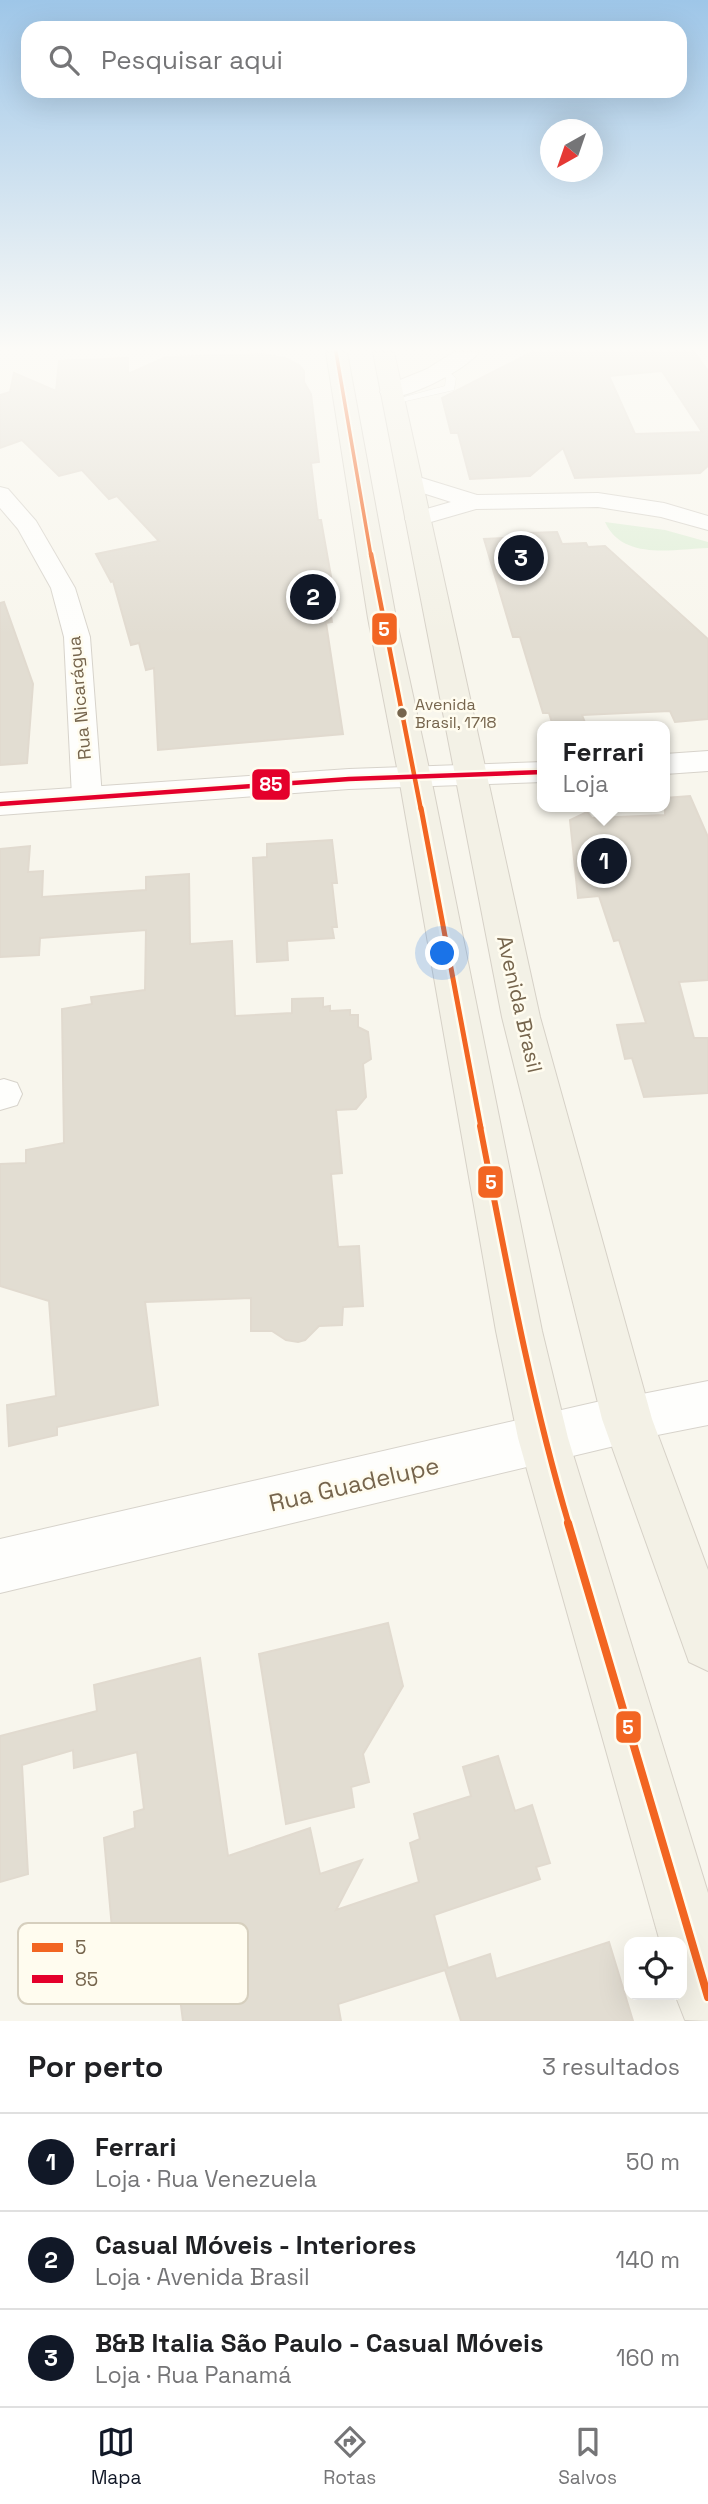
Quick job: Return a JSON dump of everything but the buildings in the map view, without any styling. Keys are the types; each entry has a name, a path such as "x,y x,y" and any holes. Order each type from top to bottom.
{"main road":[{"path":"352,446 519,1331 543,1438 708,1997"},
{"name":"Avenida Brasil","path":"402,446 521,1017 627,1419 708,1643"},
{"path":"365,520 417,519"}],"street":[{"path":"409,481 475,502"},
{"name":"Rua Nicarágua","path":"0,494 28,526 63,588 76,637 87,797"},
{"path":"417,519 475,502 598,500 654,508 708,523"},
{"path":"670,764 708,761"},
{"path":"0,804 349,779 470,777 537,772"},
{"name":"Rua Guadelupe","path":"0,1566 543,1438 708,1404"}],"green space":[{"path":"605,522 665,530 708,542 708,548 636,548 613,534"}],"transit line":[{"name":"5","path":"352,446 382,618 415,778 519,1331 543,1438 708,1997"},
{"name":"85","path":"0,804 349,779 537,772"}],"place":[{"name":"B&B Italia São Paulo - Casual Móveis","path":"521,558"},
{"name":"Casual Móveis - Interiores","path":"313,597"},
{"name":"Avenida Brasil, 1718","path":"402,713"},
{"name":"Ferrari","path":"604,861"}]}
